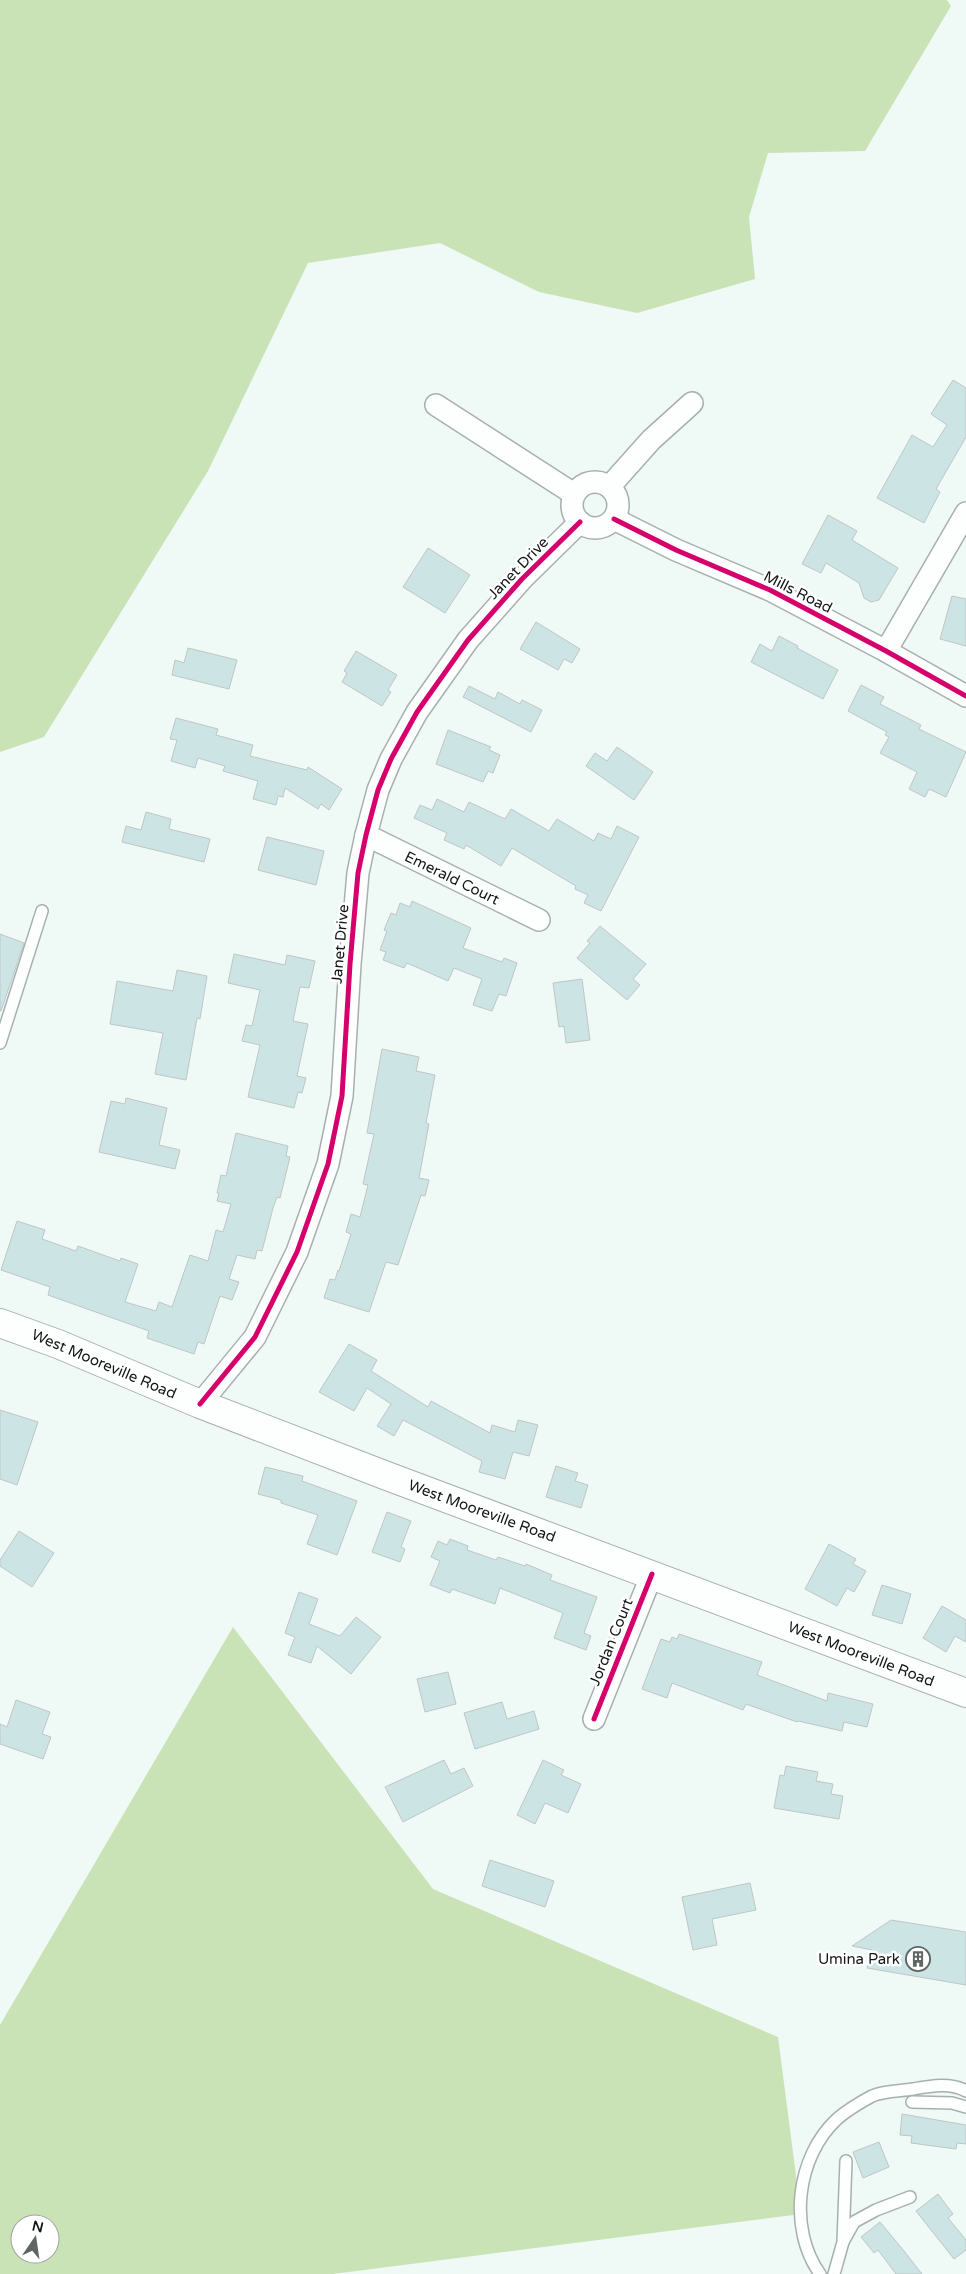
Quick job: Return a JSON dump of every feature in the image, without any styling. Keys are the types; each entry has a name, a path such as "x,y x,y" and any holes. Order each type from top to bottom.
{"main road":[{"name":"West Mooreville Road","path":"0,1322 58,1344 200,1404 966,1693"}],"street":[{"path":"610,486 651,440 692,403"},
{"path":"436,405 574,494"},
{"path":"597,481 610,486 618,498 619,505 614,519 609,524 594,528 580,522 572,509 574,494 584,484 590,482 597,481"},
{"path":"886,651 966,513"},
{"name":"Mills Road","path":"614,519 676,550 770,590 886,651 966,696"},
{"name":"Janet Drive","path":"200,1404 255,1337 297,1252 328,1164 342,1096 358,873 378,790 391,759 417,712 468,640 522,579 580,522"},
{"name":"Emerald Court","path":"366,835 538,920"},
{"name":"Jordan Court","path":"594,1719 652,1574"}],"lane":[{"path":"0,1043 42,910"},
{"path":"820,2274 810,2261 801,2231 801,2189 814,2148 837,2119 874,2095 936,2085 961,2088 966,2091"},
{"path":"912,2102 952,2103 966,2107"},
{"path":"843,2242 846,2161"},
{"path":"834,2274 843,2242 854,2222 876,2210 910,2197"}],"green space":[{"path":"0,0 947,0 951,6 865,151 768,153 749,217 755,279 637,313 539,292 440,243 308,263 208,471 44,737 0,752"},
{"path":"233,1627 433,1889 778,2037 801,2214 333,2274 0,2274 0,2025"}],"building":[{"path":"953,380 966,388 966,437 936,489 940,492 924,523 877,498 912,435 933,447 947,425 931,414"},
{"path":"828,515 857,531 852,540 898,568 879,600 871,602 864,598 859,583 826,563 821,573 802,564"},
{"path":"428,548 470,575 445,613 403,587"},
{"path":"952,596 966,599 966,646 940,639"},
{"path":"536,622 580,649 572,663 564,659 558,670 520,649"},
{"path":"779,636 838,670 823,699 751,662 760,644 772,651"},
{"path":"188,648 237,660 229,689 172,675 175,660 184,663"},
{"path":"356,651 397,675 388,690 391,692 382,706 342,682 347,673 344,671"},
{"path":"861,685 884,697 880,704 921,725 919,729 966,752 946,797 929,789 925,797 909,789 917,772 880,753 889,737 885,735 887,732 848,711"},
{"path":"469,686 495,699 498,692 520,704 522,700 542,710 531,732 463,697"},
{"path":"176,718 218,729 216,735 253,745 250,756 307,770 308,767 342,789 329,810 321,804 318,809 285,788 283,797 278,796 276,805 253,799 258,781 223,771 225,766 198,758 195,768 171,761 177,740 170,739"},
{"path":"448,730 491,747 489,750 500,755 493,773 488,771 483,782 436,764"},
{"path":"617,747 653,772 634,800 586,766 595,753 607,761"},
{"path":"437,799 464,812 469,802 505,819 511,809 549,831 557,819 594,841 598,833 611,839 617,826 639,837 601,911 584,903 588,895 575,889 576,886 512,848 501,866 466,845 464,849 444,840 447,833 414,818 420,805 432,810"},
{"path":"146,812 171,819 169,829 210,839 204,862 122,842 126,826 141,830"},
{"path":"267,837 324,851 316,885 258,870"},
{"path":"412,901 471,928 463,948 502,962 504,958 517,963 506,996 499,994 492,1011 473,1005 482,979 454,968 448,981 407,963 404,968 383,960 386,952 380,950 387,931 384,930 391,913 396,915 400,903 410,907"},
{"path":"600,926 646,964 633,979 640,985 627,1000 577,958 590,943 587,941"},
{"path":"0,934 24,943 1,1011 0,1011"},
{"path":"234,954 285,965 287,955 315,961 309,988 300,987 293,1021 308,1024 297,1076 306,1078 302,1093 298,1092 294,1108 248,1097 260,1045 242,1041 246,1025 252,1026 260,990 228,983"},
{"path":"177,970 207,976 200,1019 197,1018 186,1080 155,1074 163,1033 110,1024 117,981 173,991"},
{"path":"582,979 590,1040 566,1043 564,1026 559,1027 553,983"},
{"path":"382,1049 419,1057 416,1071 435,1075 426,1123 429,1124 419,1178 429,1180 425,1196 421,1195 398,1265 386,1262 369,1312 324,1298 330,1279 335,1280 339,1271 351,1234 346,1232 351,1214 360,1217 368,1185 363,1184 374,1134 367,1133"},
{"path":"126,1098 167,1108 159,1145 180,1150 175,1169 99,1152 111,1101 125,1104"},
{"path":"236,1133 288,1146 286,1156 290,1157 280,1198 277,1197 273,1208 262,1251 257,1250 255,1259 237,1255 229,1279 239,1282 232,1300 220,1296 204,1344 198,1342 194,1354 147,1338 149,1331 48,1295 50,1287 1,1270 17,1221 45,1230 42,1239 76,1251 78,1246 120,1261 121,1258 138,1264 125,1302 156,1311 159,1302 172,1307 190,1255 208,1261 216,1230 223,1232 231,1204 217,1201 219,1193 217,1193 221,1175 226,1176"},
{"path":"349,1344 377,1360 371,1371 428,1407 431,1401 490,1433 492,1425 515,1432 518,1420 538,1425 529,1456 513,1452 505,1479 479,1472 482,1461 403,1420 394,1436 377,1426 391,1404 367,1388 354,1411 319,1392"},
{"path":"0,1410 38,1422 17,1485 0,1479"},
{"path":"556,1466 578,1473 575,1481 588,1485 581,1508 546,1497"},
{"path":"265,1467 303,1476 302,1481 357,1501 337,1555 307,1544 318,1515 281,1503 281,1500 258,1494"},
{"path":"387,1512 411,1521 401,1547 405,1549 400,1562 372,1552"},
{"path":"19,1531 54,1553 32,1587 0,1566 0,1560"},
{"path":"450,1539 468,1546 467,1550 496,1560 498,1557 525,1566 526,1564 552,1575 550,1580 597,1597 584,1633 591,1636 586,1650 554,1638 563,1613 500,1588 495,1604 452,1589 450,1593 430,1585 440,1561 431,1557 438,1541 447,1545"},
{"path":"829,1544 856,1559 853,1564 866,1571 854,1592 847,1588 837,1606 805,1589"},
{"path":"882,1585 911,1594 902,1624 872,1615"},
{"path":"299,1592 318,1599 309,1624 340,1636 356,1617 381,1637 351,1674 317,1646 311,1663 288,1655 295,1637 285,1633"},
{"path":"942,1606 966,1620 966,1642 955,1636 946,1652 923,1638"},
{"path":"679,1634 762,1662 757,1675 827,1701 828,1693 873,1704 867,1727 844,1722 842,1731 797,1722 746,1704 743,1710 672,1683 667,1698 642,1689 661,1639 670,1642 672,1637 677,1639"},
{"path":"448,1672 456,1704 425,1712 417,1679"},
{"path":"16,1700 50,1712 42,1734 51,1737 43,1759 0,1744 0,1724 7,1727"},
{"path":"502,1702 507,1719 534,1711 539,1729 475,1749 464,1713"},
{"path":"444,1760 451,1774 464,1768 473,1786 403,1822 385,1787"},
{"path":"543,1760 564,1770 561,1775 581,1784 568,1813 545,1803 535,1824 517,1815"},
{"path":"786,1766 818,1772 816,1781 833,1784 831,1794 843,1796 839,1819 774,1808 780,1775 784,1776"},
{"path":"490,1860 554,1881 545,1907 482,1886"},
{"path":"750,1883 756,1910 712,1919 717,1945 693,1950 682,1897"},
{"name":"Umina Park","path":"891,1920 966,1932 966,1985 867,1968 872,1950 852,1946"},
{"path":"902,2114 966,2125 966,2144 957,2143 956,2149 911,2143 912,2136 900,2135"},
{"path":"879,2142 889,2167 863,2178 853,2152"},
{"path":"938,2194 953,2214 948,2218 966,2240 966,2250 954,2259 916,2211"},
{"path":"880,2222 922,2274 896,2274 878,2250 874,2253 861,2237"}],"cycle path":[{"path":"614,519 676,550 770,590 886,651 966,696"},
{"path":"200,1404 255,1337 297,1252 328,1164 342,1096 358,873 378,790 391,759 417,712 468,640 522,579 580,522"},
{"path":"594,1719 652,1574"}],"place":[{"name":"Umina Park","path":"918,1959"}]}
